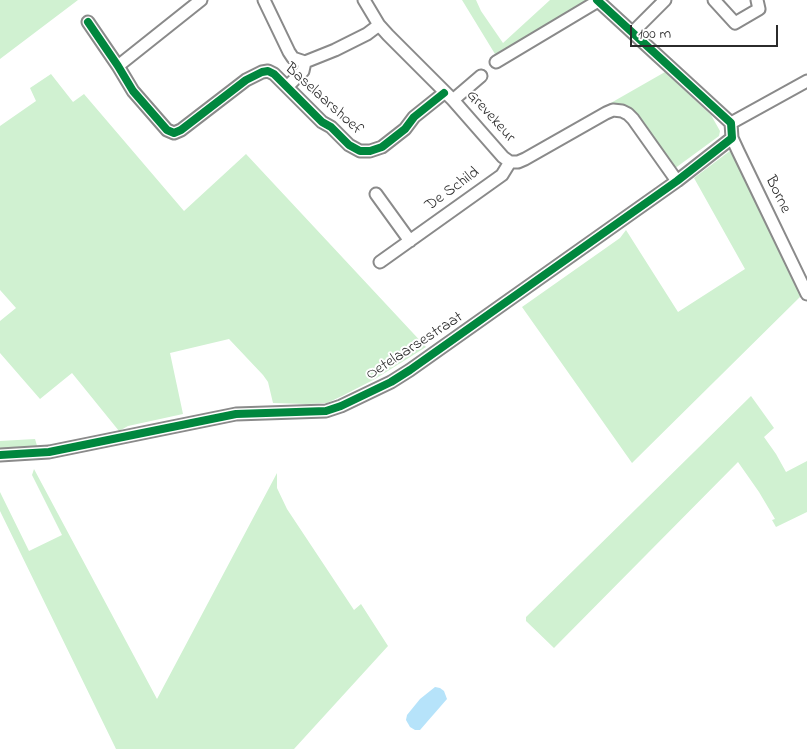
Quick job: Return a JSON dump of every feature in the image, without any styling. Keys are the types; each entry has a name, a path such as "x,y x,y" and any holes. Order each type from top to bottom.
{"street":[{"path":"118,66 202,0"},
{"path":"264,0 288,52 293,58 305,62 336,50 379,25"},
{"name":"Grevekeur","path":"364,0 379,25 503,157 510,162 518,162 525,159 606,113 613,110 622,111 633,119 677,181"},
{"path":"633,32 664,0"},
{"path":"714,0 735,23 760,9 757,0"},
{"path":"496,62 598,1 731,123 732,138"},
{"name":"Baselaarshoef","path":"88,22 133,91 167,130 174,134 246,80 268,71 274,74 349,145 360,151 370,151 382,147 405,129 414,117 448,97"},
{"path":"287,87 303,71 305,62"},
{"path":"448,97 481,76"},
{"path":"731,123 807,81"},
{"name":"Oetelaarsestraat","path":"0,455 49,452 236,414 326,411 341,406 391,382 410,370 677,181 732,138"},
{"name":"Borne","path":"732,138 807,294"},
{"name":"De Schild","path":"380,262 502,175 510,162"},
{"path":"376,194 410,241"}],"green space":[{"path":"0,0 78,0 0,59"},
{"path":"462,0 476,0 481,11 503,43 550,0 587,0 587,2 495,54"},
{"path":"665,72 711,115 720,131 719,136 674,169 634,111 624,104 609,104"},
{"path":"51,74 73,102 84,94 184,211 246,154 426,347 375,379 327,403 273,403 268,382 229,339 170,353 183,414 128,426 119,431 72,373 40,399 0,353 0,321 16,308 0,290 0,126 36,101 30,88"},
{"path":"731,150 801,296 632,463 522,307 620,238 626,230 678,312 745,269 694,178"},
{"path":"751,396 774,428 764,437 786,472 807,461 807,512 776,527 772,520 775,519 738,462 554,648 526,621 526,617"},
{"path":"35,439 38,449 0,451 0,441"},
{"path":"34,469 157,699 277,473 277,488 287,509 354,610 361,604 388,646 294,749 116,749 0,511 0,492 29,551 62,535 32,475"}],"water":[{"path":"435,687 444,691 447,699 420,730 415,730 410,727 406,720 407,715 420,699"}],"cycle path":[{"path":"0,455 49,452 236,414 326,411 341,406 391,382 410,370 677,181 732,138 731,123 597,0"},
{"path":"88,22 133,91 167,130 174,133 181,130 246,80 268,71 274,74 322,122 331,127 349,145 360,151 370,151 382,147 405,129 414,117 444,93"}]}
